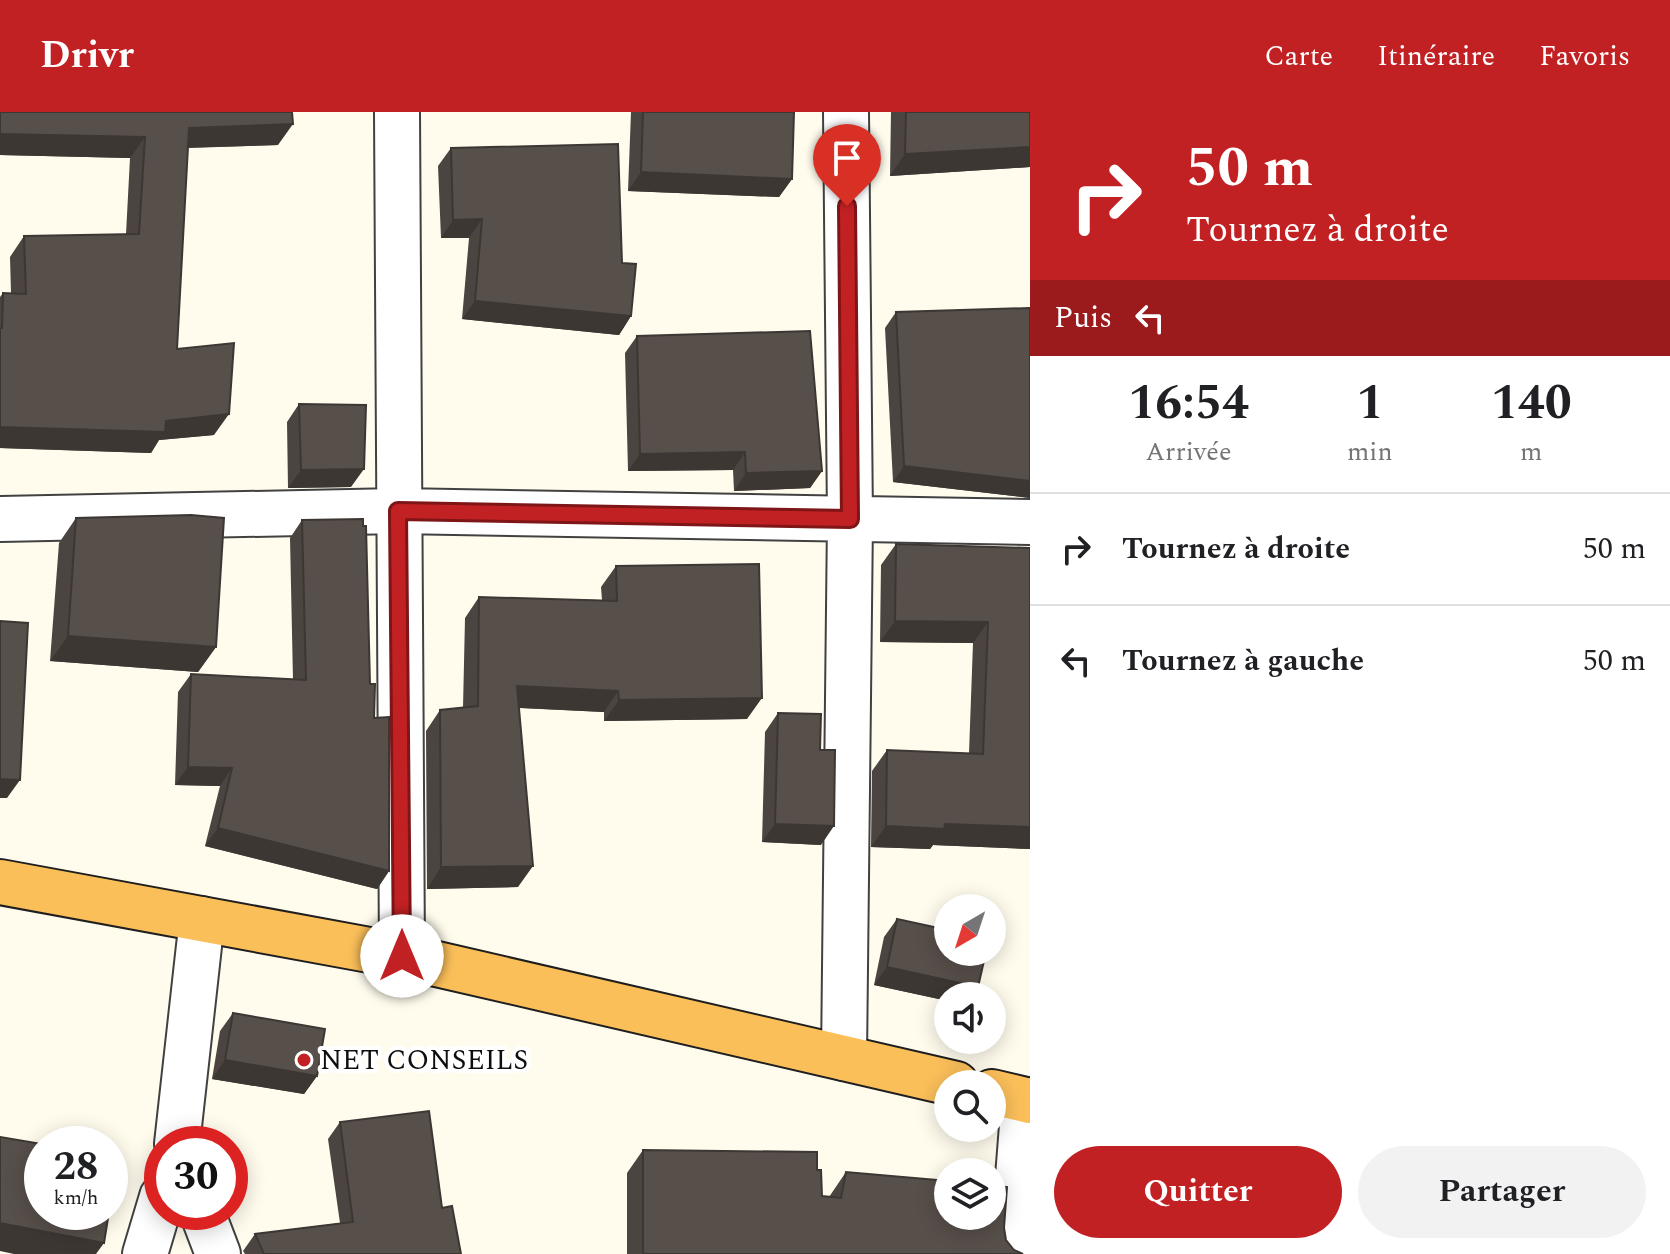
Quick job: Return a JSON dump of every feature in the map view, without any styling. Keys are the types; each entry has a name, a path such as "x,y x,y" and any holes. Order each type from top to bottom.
{"highway":[{"path":"0,882 402,956 934,1079"}],"street":[{"path":"397,112 402,956"},
{"path":"844,1058 850,519 846,112"},
{"path":"0,519 398,511 1030,522"},
{"path":"179,1126 202,919"},
{"path":"1012,1254 1015,1098"},
{"path":"145,1254 152,1230"},
{"path":"209,1230 218,1254"}],"building":[{"path":"0,112 292,112 293,124 189,128 177,349 234,343 229,414 166,421 165,432 0,427 3,293 26,294 24,236 139,234 145,137 0,134"},
{"path":"643,112 794,112 792,179 641,172"},
{"path":"906,112 1030,112 1030,147 905,154"},
{"path":"618,144 622,263 636,264 631,316 475,301 482,219 453,220 451,148"},
{"path":"1030,308 1030,481 904,466 896,312"},
{"path":"810,331 822,471 746,473 745,452 640,454 637,336"},
{"path":"299,404 366,405 364,469 301,470"},
{"path":"191,515 224,518 216,647 68,636 76,518"},
{"path":"363,519 363,526 366,526 370,684 375,684 374,718 389,717 389,871 218,828 232,768 188,767 191,674 306,680 302,520"},
{"path":"896,544 1030,548 1030,827 945,824 944,829 886,826 887,750 983,754 988,622 895,621"},
{"path":"759,564 762,698 619,700 618,691 517,686 533,866 441,867 440,710 478,706 479,597 617,601 616,566"},
{"path":"0,621 28,623 20,780 0,779"},
{"path":"778,713 821,714 820,750 835,750 834,826 775,824"},
{"path":"897,919 934,927 934,966 983,966 979,982 955,982 887,967"},
{"path":"233,1013 325,1029 317,1076 225,1060"},
{"path":"429,1111 442,1208 452,1206 461,1254 264,1254 255,1234 353,1222 340,1122"},
{"path":"0,1137 24,1141 24,1228 0,1223"},
{"path":"643,1150 817,1152 822,1196 841,1198 846,1172 934,1180 934,1230 1004,1230 1006,1240 1014,1250 1023,1254 643,1254"},
{"path":"36,1230 106,1230 104,1243"}],"place":[{"name":"NET CONSEILS","path":"304,1060"}],"route":[{"path":"402,956 398,511 850,519 847,206"}]}
